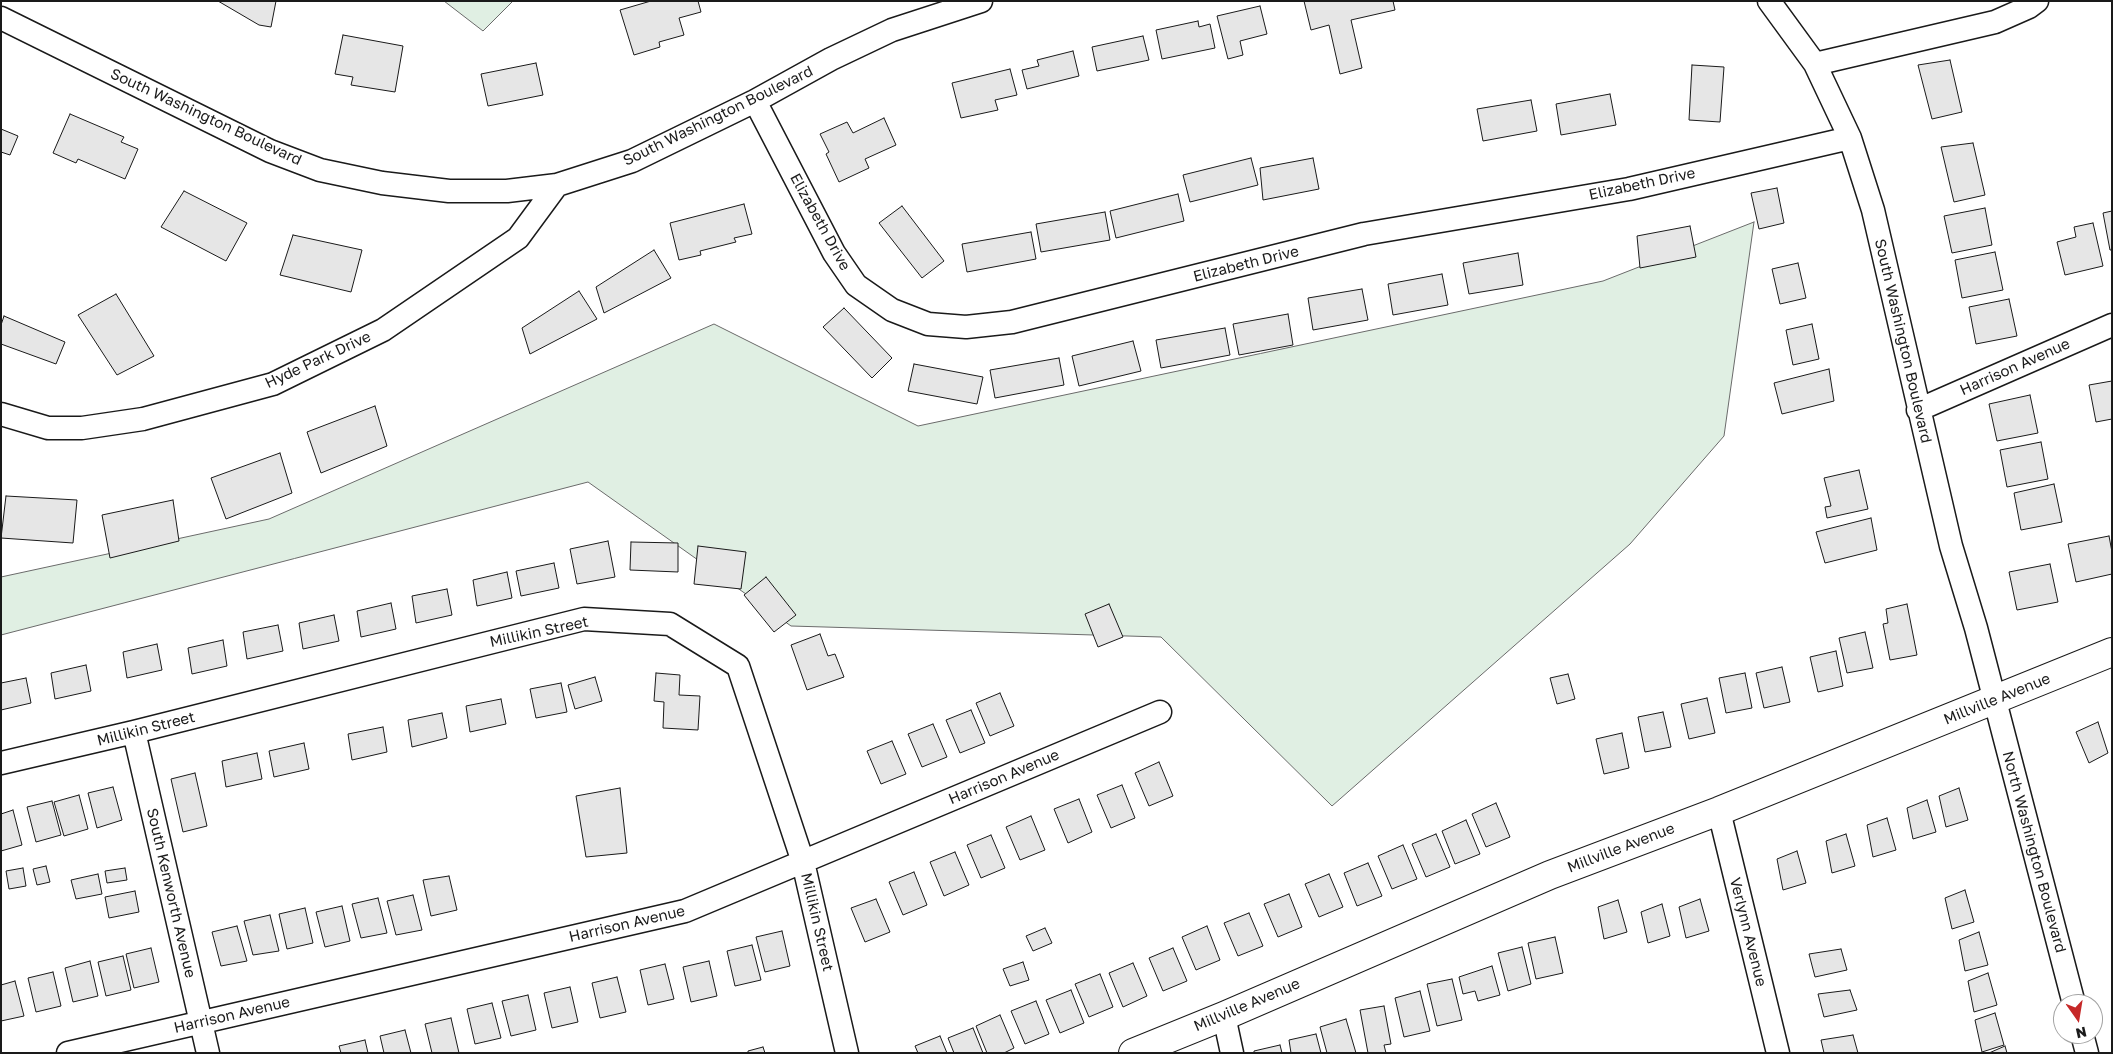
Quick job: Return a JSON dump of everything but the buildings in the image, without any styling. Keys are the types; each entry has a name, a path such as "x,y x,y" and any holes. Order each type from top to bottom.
{"main road":[{"name":"Millville Avenue","path":"1133,1053 1224,1016 1550,875 1719,811 2112,652"}],"street":[{"name":"South Washington Boulevard","path":"1,18 270,151 320,170 382,183 449,191 507,191 557,185 632,162 755,101 831,59 892,30 981,1"},
{"name":"South Washington Boulevard","path":"1769,1 1815,64 1850,138 1873,210 1951,546 1970,608 1994,700"},
{"path":"1815,64 1995,22 2029,7 2037,1"},
{"name":"Elizabeth Drive","path":"755,101 834,252 856,284 892,310 928,324 966,327 1012,322 1364,234 1630,189 1850,138"},
{"name":"Hyde Park Drive","path":"1,414 48,428 82,428 143,419 273,384 383,330 518,238 557,185"},
{"name":"Harrison Avenue","path":"1918,410 2112,325"},
{"name":"Millikin Street","path":"1,763 134,732 584,619 670,624 738,666 803,862 847,1053"},
{"name":"North Washington Boulevard","path":"1994,700 2071,994"},
{"name":"Harrison Avenue","path":"68,1053 685,911 1160,712"},
{"name":"South Kenworth Avenue","path":"134,732 208,1053"},
{"name":"Verlynn Avenue","path":"1719,811 1778,1053"},
{"path":"1224,1016 1232,1053"}],"green space":[{"path":"444,1 513,1 483,31"},
{"path":"1754,222 1724,436 1630,544 1332,806 1161,637 791,626 588,482 1,635 1,577 269,519 714,324 918,426 1603,281"}]}
